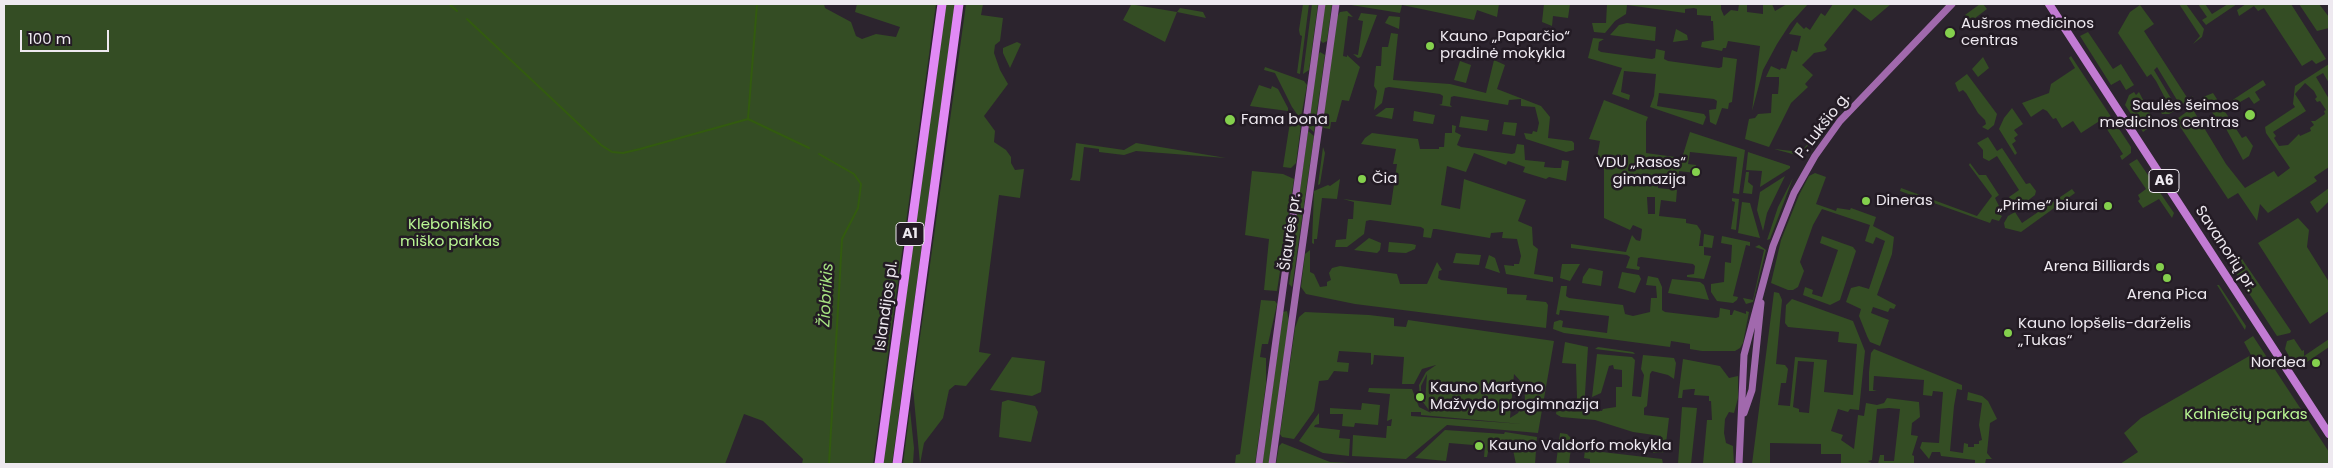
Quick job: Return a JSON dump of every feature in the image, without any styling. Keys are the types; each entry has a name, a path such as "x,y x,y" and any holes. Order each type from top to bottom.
{"highway":[{"name":"Islandijos pl.","path":"879,464 942,4"},
{"name":"Islandijos pl.","path":"896,464 959,4"}],"main road":[{"name":"Šiaurės pr.","path":"1259,464 1322,4"},
{"name":"Šiaurės pr.","path":"1272,464 1336,4"},
{"name":"P. Lukšio g.","path":"1739,464 1742,419 1741,387 1744,355 1773,246 1786,210 1815,156 1840,121 1952,4"},
{"name":"Savanorių pr.","path":"2049,4 2329,434"},
{"path":"1316,47 1329,49"},
{"name":"P. Lukšio g.","path":"1742,419 1752,390 1762,293"}],"green space":[{"name":"Kleboniškio miško parkas","path":"4,4 824,4 825,8 851,22 856,36 862,39 876,34 896,37 900,27 855,12 857,4 936,4 873,464 802,464 803,459 763,421 744,414 725,464 4,464"},
{"path":"946,4 955,4 892,464 883,464"},
{"path":"966,4 983,4 981,15 1003,18 1000,41 995,45 994,53 1000,70 1008,84 984,116 995,131 994,142 1006,150 1011,157 1011,163 1015,170 1024,169 1020,198 999,195 979,352 991,354 966,386 955,385 949,390 943,418 924,443 920,464 913,388"},
{"path":"1129,4 1177,12 1165,42 1123,20 1131,5"},
{"path":"1303,4 1309,4 1300,74 1297,73 1302,36 1299,30"},
{"path":"1312,4 1318,4 1309,70 1303,74"},
{"path":"1325,4 1332,4 1327,41 1323,43 1320,40"},
{"path":"1345,4 1499,4 1497,17 1477,10 1474,20 1402,5 1400,13"},
{"path":"1544,4 1570,4 1568,18 1553,16 1552,26 1542,22"},
{"path":"1607,4 1721,4 1724,16 1731,10 1738,11 1739,4 1747,4 1747,12 1763,14 1763,4 1772,4 1775,11 1787,4 1808,4 1790,24 1763,70 1752,111 1760,46 1728,41 1726,48 1723,48 1722,51 1701,47 1702,42 1714,40 1713,21 1711,21 1711,16 1697,15 1697,9 1694,8 1685,9 1685,13 1627,5 1626,14 1615,21 1605,33 1594,32 1592,23 1606,23"},
{"path":"1833,4 1891,4 1871,21 1854,8 1824,45 1827,49 1814,53 1802,65 1813,75 1805,84 1808,87 1791,103 1769,147 1745,139 1749,119 1755,118 1758,114 1771,113 1772,94 1778,94 1779,77 1766,77 1771,66 1780,70 1781,68 1786,69 1792,50 1797,52 1801,36 1789,34 1797,22 1804,29 1806,27 1810,30 1821,13 1825,16"},
{"path":"1980,4 1983,4 1987,9 1970,22 1965,15"},
{"path":"2179,4 2186,4 2204,29 2202,37 2193,44 2200,36"},
{"path":"2198,4 2205,4 2212,14 2228,4 2237,4 2206,25 2202,20 2207,17"},
{"path":"2246,4 2291,4 2326,59 2316,64 2312,60 2302,66 2264,8 2258,11 2254,6 2239,16 2237,10"},
{"path":"2299,4 2319,4 2329,17 2329,28 2317,31"},
{"path":"2140,5 2154,24 2144,31 2188,99 2193,96 2191,100 2180,105 2157,67 2154,70 2175,105 2174,111 2169,114 2162,114 2157,106 2166,100 2156,81 2151,74 2147,77 2118,33 2130,12"},
{"path":"1180,8 1203,12 1206,18 1177,12"},
{"path":"1347,11 1353,17 1348,16 1343,56 1347,57 1347,55 1360,67 1349,101 1342,100 1336,122 1331,122 1330,129 1324,128 1322,126 1337,17 1340,12"},
{"path":"1361,13 1377,15 1361,57 1358,58 1353,54 1358,55 1363,21 1358,20"},
{"path":"1389,16 1400,17 1399,29 1385,23"},
{"path":"1627,23 1656,27 1655,41 1610,35 1619,25"},
{"path":"1676,29 1687,35 1688,40 1673,42"},
{"path":"2088,32 2113,69 2121,64 2134,85 2126,90 2120,80 2111,85 2080,36"},
{"path":"1391,33 1398,34 1393,80 1450,84 1486,93 1494,60 1505,65 1497,89 1541,106 1550,117 1548,138 1572,141 1574,143 1574,150 1566,152 1526,139 1524,133 1532,134 1533,131 1537,132 1539,123 1535,107 1521,106 1521,99 1509,100 1508,105 1454,96 1451,97 1450,105 1452,107 1439,105 1442,104 1443,96 1440,94 1389,87 1385,88 1382,103 1374,110 1377,91 1374,86 1376,66 1381,66 1382,47 1388,47"},
{"path":"1593,38 1604,39 1599,42 1598,50 1601,52 1652,59 1655,58 1656,49 1665,51 1664,59 1668,61 1719,68 1722,67 1723,57 1737,59 1732,102 1729,103 1728,109 1722,108 1716,125 1710,122 1709,110 1716,109 1717,101 1714,99 1659,93 1657,106 1704,114 1706,117 1703,125 1650,107 1654,96 1656,74 1624,71 1621,92 1630,95 1629,100 1612,94 1622,68 1588,58"},
{"path":"1017,42 1021,44 1010,68 1003,53 1003,48"},
{"path":"1320,52 1325,55 1314,132 1308,127"},
{"path":"2071,56 2131,147 2131,153 2122,160 2120,156 2123,154 2101,120 2081,133 2073,121 2062,128 2056,118 2053,119 2043,109 2031,117 2022,103 2049,93 2051,84 2075,68 2069,58"},
{"path":"1983,57 1989,68 1978,77 1972,69"},
{"path":"1460,61 1471,65 1466,83 1454,80"},
{"path":"2329,64 2329,83 2323,73 2316,77 2329,99 2329,167 2314,177 2317,181 2268,213 2260,204 2257,221 2238,193 2228,199 2177,122 2167,126 2192,108 2226,164 2245,188 2274,171 2278,177 2290,168 2266,133 2265,127 2295,107 2293,104 2295,86","holes":["2305,83 2314,91 2317,97 2315,99 2317,102 2320,101 2326,110 2324,111 2325,114 2315,121 2311,121 2314,125 2310,128 2311,131 2300,136 2299,134 2288,145 2279,146 2273,132 2306,111 2295,94"]},
{"path":"1265,67 1304,81 1307,85 1301,117 1292,107 1275,73 1264,70"},
{"path":"1967,74 1997,114 1994,125 1988,130 1982,127 1986,124 1985,120 1978,113 1966,93 1963,90 1959,92 1955,83"},
{"path":"2263,80 2266,85 2255,92 2260,100 2254,104 2249,97 2231,107 2228,103"},
{"path":"1259,85 1271,89 1272,86 1278,89 1288,111 1250,106"},
{"path":"2134,92 2136,95 2139,92 2155,123 2143,132 2125,105 2129,95"},
{"path":"2213,93 2242,138 2246,136 2253,146 2249,156 2243,160 2224,125 2221,127 2203,97"},
{"path":"1604,100 1648,117 1646,122 1646,153 1682,158 1690,132 1745,150 1739,194 1733,193 1737,157 1690,152 1688,164 1696,165 1695,173 1679,171 1678,178 1659,176 1658,188 1677,190 1676,202 1661,200 1659,216 1686,219 1686,223 1697,225 1701,231 1699,246 1703,246 1704,234 1714,236 1712,248 1704,247 1704,255 1711,256 1704,279 1687,277 1687,275 1694,274 1695,266 1693,264 1641,257 1638,258 1637,266 1640,267 1639,270 1626,268 1630,257 1627,255 1571,248 1571,244 1626,252 1632,235 1636,240 1640,241 1641,238 1642,229 1633,225 1630,230 1604,218 1604,165 1596,163 1600,141 1589,139","holes":["1647,197 1655,197 1655,214 1648,214"]},
{"path":"1386,108 1394,108 1392,119 1375,116"},
{"path":"2012,108 2023,124 2014,130 2018,135 2014,138 2016,141 2012,144 2017,153 2015,155 1999,129 2004,118"},
{"path":"1414,111 1435,115 1433,124 1413,121"},
{"path":"1461,116 1489,120 1487,131 1459,127"},
{"path":"1290,122 1301,125 1296,163 1291,168 1283,167"},
{"path":"1504,122 1517,123 1515,136 1502,134"},
{"path":"1452,125 1456,126 1455,132 1461,135 1457,145 1461,147 1512,154 1515,153 1517,144 1524,145 1525,160 1545,162 1544,167 1561,168 1562,160 1569,161 1566,181 1549,177 1546,179 1523,172 1525,167 1508,161 1506,165 1474,153 1466,172 1447,166 1441,205 1460,209 1464,179 1526,200 1518,221 1532,227 1533,245 1538,249 1534,274 1553,277 1553,282 1506,274 1504,265 1514,266 1514,264 1519,264 1521,256 1517,239 1502,238 1503,232 1491,233 1490,238 1433,229 1431,238 1423,237 1424,229 1421,227 1370,220 1366,221 1364,234 1347,247 1335,247 1336,240 1346,239 1348,219 1353,219 1354,202 1343,199 1391,205 1397,164 1393,164 1396,149 1361,144 1365,138 1372,133 1418,139 1420,149 1439,149 1439,147 1444,147 1445,133 1452,133"},
{"path":"1819,130 1800,156 1774,149 1801,152"},
{"path":"1308,131 1314,136 1292,287 1289,284"},
{"path":"1988,137 1997,151 2002,148 2026,184 2030,183 2036,191 2035,195 2021,206 2015,206 2009,197 2019,190 1997,156 1989,161 1983,158 1983,150 1977,143"},
{"path":"1076,143 1124,150 1136,143 1226,158 1136,151 1124,155 1099,152 1099,149 1084,147 1080,181 1070,180"},
{"path":"1323,147 1325,153 1320,184 1318,185"},
{"path":"1748,152 1790,166 1790,168 1760,187 1762,171 1746,170"},
{"path":"2137,159 2174,213 2172,218 2159,199 2143,208 2138,201 2140,199 2138,195 2146,189 2129,164"},
{"path":"1970,163 1979,175 1986,175 1999,195 1995,198 2000,208 1998,214 2002,216 1999,221 1992,219 1990,223 1900,191 1901,188 1977,216 1992,196 1969,165"},
{"path":"1252,171 1283,174 1294,179 1277,291 1264,290 1269,239 1245,235"},
{"path":"1746,172 1749,172 1748,182 1753,186 1752,194 1743,193"},
{"path":"1815,173 1826,177 1816,204 1836,211 1837,208 1850,210 1851,208 1876,217 1873,226 1894,237 1892,254 1877,295 1896,305 1894,309 1890,308 1888,312 1873,307 1871,313 1889,320 1880,346 1870,342 1859,316 1861,309 1846,302 1851,288 1859,286 1869,289 1885,241 1876,237 1873,244 1865,241 1870,225 1822,209 1813,225 1800,262 1804,271 1798,287 1788,290 1771,283 1781,240 1799,195 1809,176"},
{"path":"1785,176 1767,213 1763,231 1757,210 1760,192"},
{"path":"1793,178 1770,239 1767,240 1778,207"},
{"path":"1340,179 1337,199 1322,198 1317,239 1314,239 1314,244 1312,243 1314,191 1328,185 1330,186"},
{"path":"2329,188 2329,201 2317,213 2310,202"},
{"path":"2072,189 2075,193 2021,232 2005,228 2004,223 2008,216 2015,212 2022,223"},
{"path":"1732,198 1739,199 1736,230 1731,229 1735,202 1732,201"},
{"path":"1742,202 1750,203 1760,238 1738,233"},
{"path":"2298,218 2309,230 2307,247 2329,282 2329,311 2310,324 2258,243"},
{"path":"1722,236 1750,242 1750,246 1746,245 1733,296 1738,297 1733,303 1717,301 1711,292 1711,284 1724,282 1725,262 1731,263 1732,245 1721,243"},
{"path":"1822,236 1853,247 1856,251 1840,300 1830,305 1803,295 1805,287 1813,290 1812,294 1822,297 1838,250 1820,243"},
{"path":"1369,238 1381,243 1380,250 1377,253 1354,250"},
{"path":"1389,242 1416,245 1415,249 1406,253 1388,252"},
{"path":"1759,245 1766,250 1753,302 1746,304 1743,298 1753,300 1764,250 1755,247"},
{"path":"1310,250 1310,272 1314,274 1320,287 1327,286 1327,282 1331,280 1329,273 1332,268 1340,266 1397,274 1400,284 1427,284 1437,262 1442,270 1439,271 1438,278 1441,280 1507,288 1507,294 1527,295 1526,300 1546,302 1548,305 1546,328 1355,304 1306,294 1301,287 1305,254"},
{"path":"1456,253 1481,255 1479,265 1453,263"},
{"path":"1489,255 1495,258 1500,273 1485,268"},
{"path":"2240,256 2291,331 2290,333 2277,336 2233,269 2234,263"},
{"path":"1562,264 1580,264 1570,281 1560,278"},
{"path":"1589,268 1603,271 1601,286 1582,283 1583,277"},
{"path":"1622,272 1639,275 1641,279 1635,293 1618,288"},
{"path":"1648,276 1658,278 1662,287 1662,310 1665,312 1716,318 1719,317 1720,308 1730,310 1730,315 1732,315 1734,310 1746,314 1746,311 1749,312 1743,343 1740,348 1735,351 1702,351 1690,349 1690,344 1671,341 1670,347 1564,333 1553,329 1554,322 1560,320 1563,321 1562,327 1607,333 1609,316 1560,310 1559,315 1556,314 1561,286 1567,286 1566,296 1569,298 1623,305 1625,314 1633,316 1650,312 1651,298 1657,298 1656,286 1646,285"},
{"path":"1672,279 1700,282 1704,285 1709,300 1668,293"},
{"path":"2217,285 2219,285 2246,326 2245,330"},
{"path":"1774,292 1779,293 1782,300 1776,364 1785,365 1788,369 1786,383 1781,383 1778,405 1790,406 1795,357 1827,360 1824,392 1853,395 1857,344 1838,342 1839,332 1788,327 1785,323 1786,305 1792,299 1853,321 1865,351 1859,410 1850,409 1848,412 1838,409 1831,431 1843,435 1841,440 1854,449 1858,415 1864,416 1866,403 1877,405 1884,403 1887,398 1919,402 1920,417 1912,423 1911,435 1918,436 1912,455 1914,456 1914,463 1925,464 1878,464 1880,455 1884,455 1884,461 1894,461 1900,409 1889,408 1877,409 1872,460 1868,461 1873,464 1841,464 1841,454 1821,454 1821,444 1770,443 1770,463 1752,464","holes":["1798,361 1814,362 1809,413 1799,412 1799,409 1793,407"]},
{"path":"1261,300 1275,301 1277,304 1268,344 1262,344 1260,357 1266,358 1266,384 1255,464 1235,464 1236,455 1240,454"},
{"path":"1287,311 1289,321 1269,464 1262,464 1283,312"},
{"name":"Kauno Martyno Mažvydo progimnazija","path":"1305,312 1369,315 1394,318 1394,326 1406,327 1408,320 1554,341 1538,433 1447,425 1406,459 1352,456 1353,435 1386,438 1387,426 1391,426 1392,419 1387,421 1390,394 1368,392 1369,388 1412,389 1419,407 1431,413 1420,398 1419,385 1426,372 1436,365 1422,369 1414,384 1402,384 1404,357 1374,355 1373,364 1371,365 1371,353 1339,351 1337,362 1349,363 1348,372 1334,371 1328,380 1319,381 1314,411 1294,439 1282,437 1280,434 1295,328 1299,317","holes":["1427,374 1425,402 1424,402 1421,397 1421,386","1514,374 1524,385 1525,399 1518,413 1510,418","1411,412 1421,412 1421,415 1522,424 1411,416"]},
{"name":"Kalniečių parkas","path":"2253,336 2329,452 2329,464 2120,464 2138,452 2124,433 2141,418 2251,355 2244,342"},
{"path":"2294,339 2302,351 2304,350 2304,356 2329,339 2329,347 2307,362 2298,361 2294,365 2285,349 2287,341"},
{"path":"1565,342 1588,347 1584,409 1602,411 1603,409 1616,407 1616,387 1622,387 1622,370 1614,369 1613,365 1609,366 1601,393 1592,397 1597,354 1632,357 1635,360 1632,396 1641,397 1644,375 1641,369 1643,355 1674,358 1676,363 1674,379 1668,375 1652,371 1650,374 1647,406 1644,408 1644,415 1669,418 1665,452 1653,453 1653,449 1661,449 1661,436 1633,432 1595,420 1561,417 1556,414 1557,406 1573,408 1577,398 1576,364 1562,363"},
{"path":"1598,347 1633,352 1635,354 1595,349"},
{"path":"1874,349 1962,385 1962,390 1957,389 1950,451 1963,453 1964,443 1968,444 1968,447 1974,447 1974,444 1979,444 1979,441 1982,440 1979,425 1982,403 1967,400 1968,392 1982,396 1988,401 1997,419 1990,423 1987,453 1992,459 1986,459 1985,464 1975,464 1975,460 1941,456 1940,452 1932,452 1929,459 1920,448 1922,442 1939,443 1943,392 1933,391 1932,396 1923,395 1924,380 1874,376 1873,390 1877,391 1869,391 1871,353"},
{"path":"1012,357 1045,361 1041,392 1032,396 990,390"},
{"path":"1683,359 1720,366 1729,378 1738,376 1738,398 1734,413 1729,412 1725,419 1724,433 1726,443 1733,446 1734,464 1703,464 1707,420 1712,420 1711,401 1709,401 1709,396 1694,395 1695,389 1683,390 1682,398 1678,398"},
{"path":"1008,400 1035,406 1038,412 1031,442 999,437 1002,402"},
{"path":"1362,403 1380,405 1378,425 1355,423 1354,427 1342,426 1343,414 1330,414 1330,408 1361,410"},
{"path":"1682,407 1697,408 1691,464 1678,464"},
{"path":"910,410 914,448 913,464 903,464"},
{"path":"1319,413 1319,424 1314,427 1340,430 1339,438 1350,439 1349,456 1323,453 1299,441"},
{"path":"1445,430 1504,434 1505,432 1537,437 1535,464 1516,464 1513,450 1489,447 1487,457 1484,457 1485,446 1449,443 1446,461 1415,458"},
{"path":"1560,433 1567,434 1572,439 1569,464 1556,464"},
{"path":"1282,443 1330,462 1368,464 1276,464 1279,446"},
{"path":"1585,450 1662,459 1663,464 1590,464 1590,459 1584,458"}],"waterway":[{"path":"449,4 457,11"},
{"name":"Žiobrikis","path":"748,119 757,4"},
{"path":"467,19 601,145 612,152 623,153 640,149 748,119"},
{"name":"Žiobrikis","path":"748,119 809,148"},
{"name":"Žiobrikis","path":"819,154 854,174 861,184 858,208 842,239 829,464"}],"place":[{"name":"Aušros medicinos centras","path":"1950,33"},
{"name":"Kauno „Paparčio“ pradinė mokykla","path":"1430,46"},
{"name":"Saulės šeimos medicinos centras","path":"2250,115"},
{"name":"Fama bona","path":"1230,120"},
{"name":"VDU „Rasos“ gimnazija","path":"1696,172"},
{"name":"Čia","path":"1362,179"},
{"name":"Dineras","path":"1866,201"},
{"name":"„Prime“ biurai","path":"2108,206"},
{"name":"Arena Billiards","path":"2160,267"},
{"name":"Arena Pica","path":"2167,278"},
{"name":"Kauno lopšelis-darželis „Tukas“","path":"2008,333"},
{"name":"Nordea","path":"2316,363"},
{"name":"Kauno Martyno Mažvydo progimnazija","path":"1420,397"},
{"name":"Kauno Valdorfo mokykla","path":"1479,446"}]}
